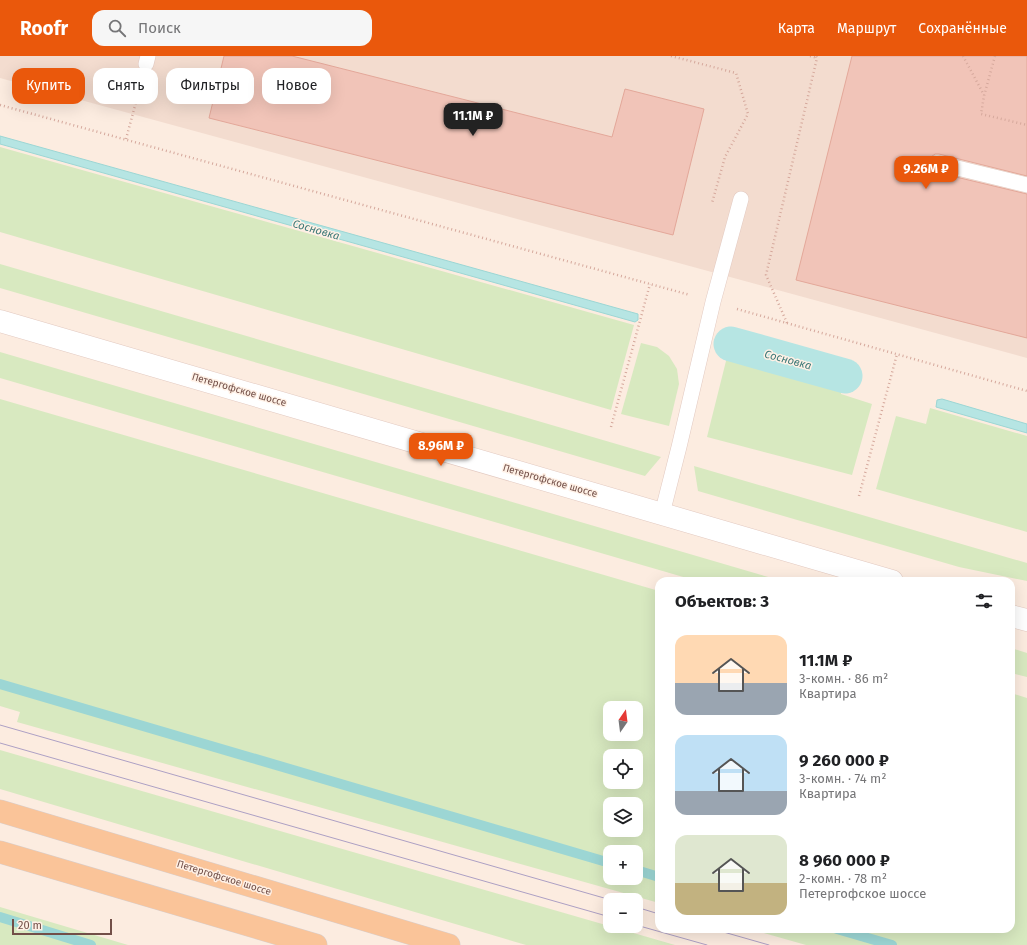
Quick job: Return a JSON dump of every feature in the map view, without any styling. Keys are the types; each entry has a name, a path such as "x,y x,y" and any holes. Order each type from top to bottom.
{"main road":[{"name":"Петергофское шоссе","path":"0,811 448,945"},
{"path":"0,852 316,945"}],"street":[{"name":"Петергофское шоссе","path":"0,321 878,577"},
{"path":"1015,617 1027,620"}],"lane":[{"path":"937,163 1027,185"},
{"path":"662,514 713,302 741,200"}],"path":[{"path":"671,56 736,72 748,114 725,157 715,187"},
{"path":"787,323 766,275 817,57 810,56"},
{"path":"963,56 984,96"},
{"path":"995,56 984,96 981,114 1027,124"},
{"path":"126,139 147,60"},
{"path":"0,105 695,297"},
{"path":"611,427 650,284"},
{"path":"736,309 1027,391"},
{"path":"858,496 898,354"}],"shaded area":[{"path":"0,56 1027,56 1027,358 95,104 158,104 158,68 93,68 93,103 85,101 85,68 12,68 12,81 0,78"}],"green space":[{"path":"0,147 634,325 611,410 0,232"},
{"path":"0,264 661,457 645,476 0,288"},
{"path":"641,343 657,347 669,356 677,369 679,384 669,426 621,414"},
{"path":"729,349 844,380 841,394 872,404 852,475 707,437"},
{"path":"0,352 768,577 683,577 0,378"},
{"path":"0,399 655,590 655,902 643,898 643,893 624,893 17,722 20,712 0,706"},
{"path":"930,408 1027,436 1027,532 876,489 896,416 926,424"},
{"path":"694,466 1027,563 1027,581 1015,579 1015,577 1008,577 959,567 698,491"},
{"path":"1015,649 1027,653 1027,677 1015,674"},
{"path":"1015,694 1027,698 1027,945 806,945 764,933 1015,933"},
{"path":"0,750 603,924 603,933 633,933 675,945 526,945 0,789"},
{"path":"0,907 128,945 0,945"}],"water":[{"path":"0,136 638,314 638,320 635,322 0,144"},
{"path":"942,399 1027,424 1027,433 936,407 937,400"}],"building":[{"path":"224,56 292,56 612,137 625,89 704,109 673,235 209,118 212,104 254,104 254,68 221,68"},
{"path":"852,56 1027,56 1027,176 939,154 935,154 931,157 928,161 928,165 935,172 1027,194 1027,338 796,280"}],"waterway":[{"name":"Сосновка","path":"731,344 845,376"},
{"path":"0,684 603,861"},
{"path":"643,872 655,876"},
{"path":"0,917 91,945"},
{"path":"851,933 892,945"}],"tram line":[{"path":"0,725 603,898"},
{"path":"0,743 603,915"},
{"path":"643,909 655,913"},
{"path":"643,927 655,930"},
{"path":"664,933 707,945"},
{"path":"727,933 769,945"}]}
